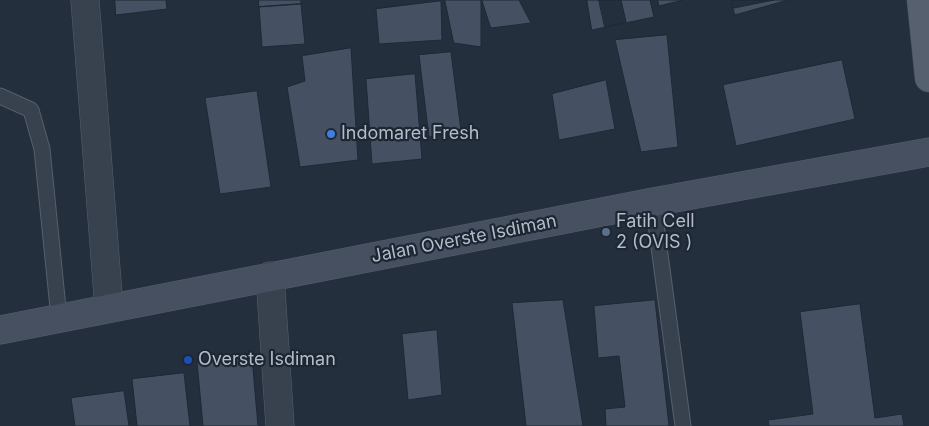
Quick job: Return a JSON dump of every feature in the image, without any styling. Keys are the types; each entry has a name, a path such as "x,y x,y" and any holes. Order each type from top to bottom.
{"main road":[{"path":"921,0 929,78"},
{"name":"Jalan Overste Isdiman","path":"0,330 653,202 929,152"}],"street":[{"path":"85,0 109,308"},
{"path":"270,276 280,426"}],"lane":[{"path":"0,96 31,110 42,148 59,318"},
{"path":"653,202 683,426"}],"building":[{"path":"115,0 166,0 167,9 116,15"},
{"path":"259,0 301,0 301,4 259,7"},
{"path":"445,0 481,0 481,47 454,43"},
{"path":"482,0 519,0 531,23 491,28"},
{"path":"587,0 650,0 654,17 592,30"},
{"path":"599,0 621,0 626,22 605,27"},
{"path":"658,0 683,0 659,6"},
{"path":"731,0 788,0 735,15"},
{"path":"732,0 774,0 734,8"},
{"path":"441,1 442,40 379,44 376,9"},
{"path":"301,4 305,44 262,47 259,7"},
{"path":"667,35 678,147 641,152 615,40"},
{"path":"351,48 358,160 300,167 287,87 305,81 302,56"},
{"path":"451,52 461,131 429,137 419,55"},
{"path":"842,60 855,119 736,146 723,85"},
{"path":"415,74 422,159 372,164 366,79"},
{"path":"606,80 615,129 559,140 552,94"},
{"path":"257,91 271,187 220,194 205,98"},
{"path":"563,300 583,426 526,426 512,303"},
{"path":"655,300 669,426 606,426 605,409 625,407 619,356 598,358 594,306"},
{"path":"860,304 875,418 902,414 904,426 769,426 768,420 813,414 800,312"},
{"path":"437,330 442,395 408,400 402,334"},
{"path":"252,357 258,426 203,426 197,362"},
{"path":"184,373 190,426 137,426 132,379"},
{"path":"124,391 129,426 75,426 71,398"}],"place":[{"name":"Indomaret Fresh","path":"331,134"},
{"name":"Fatih Cell 2 (OVIS )","path":"606,232"},
{"name":"Overste Isdiman","path":"188,360"}]}
